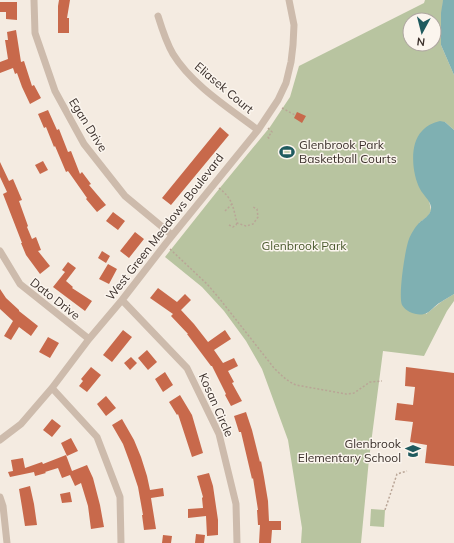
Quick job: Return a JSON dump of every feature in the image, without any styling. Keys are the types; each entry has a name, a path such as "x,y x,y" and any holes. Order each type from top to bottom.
{"street":[{"name":"Egan Drive","path":"34,0 34,33 55,91 84,144 125,196 172,235"},
{"name":"West Green Meadows Boulevard","path":"0,440 22,424 52,388 89,339 122,300 172,235 260,127 275,104 286,83 293,45 294,25 291,1"},
{"name":"Eliasek Court","path":"158,16 164,35 173,53 184,69 200,85 260,127"},
{"name":"Dato Drive","path":"0,251 20,284 89,339"},
{"name":"Kosan Circle","path":"122,300 187,368 219,434 236,504 237,543"},
{"path":"52,388 97,437 120,497 121,543"},
{"path":"0,497 3,506 8,543"}],"path":[{"path":"275,104 295,115"},
{"path":"260,127 272,132 268,138 270,140"},
{"path":"213,184 224,192 233,203 238,223"},
{"path":"224,211 233,203"},
{"path":"238,223 246,226 253,224 258,216 257,210 253,207"},
{"path":"229,225 233,227 238,223"},
{"path":"167,242 170,250 207,284 274,368 289,382 296,385 346,394 354,393 370,382 382,381"},
{"path":"385,510 398,474 407,471"}],"green space":[{"name":"Glenbrook Park","path":"425,0 443,0 442,22 442,12 406,12 424,3"},
{"name":"Glenbrook Park","path":"402,14 402,52 442,52 442,47 454,75 454,130 445,122 429,200 431,211 428,216 419,223 426,314 454,294 454,301 447,311 424,356 383,351 369,459 361,543 301,543 302,528 288,440 262,369 246,341 224,311 202,287 165,257 270,127 290,97 299,66"},
{"path":"371,509 385,510 384,527 370,526"}],"water":[{"path":"443,0 454,0 454,75 442,47 441,12"},
{"path":"440,121 445,122 454,130 454,294 428,312 418,314 406,310 402,305 401,300 402,272 409,239 416,226 429,215 431,210 429,202 417,183 413,159 415,143 422,131 430,124"}],"building":[{"path":"59,0 70,0 67,18 69,18 69,33 58,33"},
{"path":"0,2 17,2 17,20 6,19 6,12 0,12"},
{"path":"16,30 21,62 24,61 32,86 34,85 41,98 30,104 17,73 15,74 13,68 0,73 0,62 8,59 5,40 8,40 7,32"},
{"path":"48,110 57,130 59,129 68,152 71,151 80,174 82,172 91,184 89,185 106,205 97,212 86,199 87,198 68,171 66,172 46,127 44,128 38,114"},
{"path":"297,112 306,116 302,123 294,118"},
{"path":"220,127 229,135 171,205 162,198"},
{"path":"43,161 48,170 40,174 35,165"},
{"path":"0,162 9,181 13,179 22,200 19,201 32,239 36,237 41,250 38,251 50,266 40,274 26,255 3,194 7,192 0,177"},
{"path":"113,212 125,221 118,230 106,221"},
{"path":"135,232 144,239 129,258 120,251"},
{"path":"102,251 110,256 106,263 98,258"},
{"path":"68,262 76,268 66,281 73,287 72,288 92,301 85,311 53,287 65,272 62,270"},
{"path":"108,264 117,269 109,284 99,279"},
{"path":"158,288 177,302 185,294 191,300 181,310 208,342 225,330 231,339 214,350 223,363 234,358 238,366 228,371 234,382 232,383 242,401 231,406 212,366 188,334 171,316 173,314 150,298"},
{"path":"0,289 6,298 19,311 38,326 31,336 19,327 11,340 4,336 13,321 0,309"},
{"path":"123,330 132,337 112,362 103,355"},
{"path":"48,337 59,343 50,358 39,352"},
{"path":"147,350 157,362 148,370 138,358"},
{"path":"131,357 137,363 130,370 124,363"},
{"path":"91,367 101,375 87,392 79,386 83,381 81,379"},
{"path":"406,367 454,373 454,466 425,463 427,445 410,442 413,422 395,420 397,403 413,405 415,387 405,386"},
{"path":"165,372 173,385 163,392 155,379"},
{"path":"180,395 192,415 203,453 192,457 178,414 177,415 169,402"},
{"path":"106,396 116,408 106,416 97,404"},
{"path":"246,412 260,462 261,461 268,501 269,521 281,521 281,530 272,530 271,543 259,543 260,525 258,525 258,510 253,478 252,479 241,432 239,432 234,416"},
{"path":"52,419 61,426 52,437 43,430"},
{"path":"122,419 134,440 141,457 150,490 163,488 164,496 151,498 156,529 144,530 138,487 123,444 112,425"},
{"path":"71,438 78,451 67,456 61,443"},
{"path":"66,455 72,471 87,465 93,478 104,527 91,529 88,506 81,483 75,486 70,475 62,478 58,468 35,476 34,472 10,477 8,472 13,471 11,460 23,458 25,468 42,462 43,464"},
{"path":"209,473 213,486 218,520 218,535 207,536 206,516 188,518 188,509 203,508 203,497 197,476"},
{"path":"30,486 37,525 25,526 19,489"},
{"path":"70,492 72,502 62,503 60,494"},
{"path":"196,534 205,535 204,543 195,543"},
{"path":"163,535 172,536 171,543 162,543"}],"place":[{"name":"Glenbrook Park Basketball Courts","path":"287,152"},
{"name":"Glenbrook Elementary School","path":"413,451"}]}
